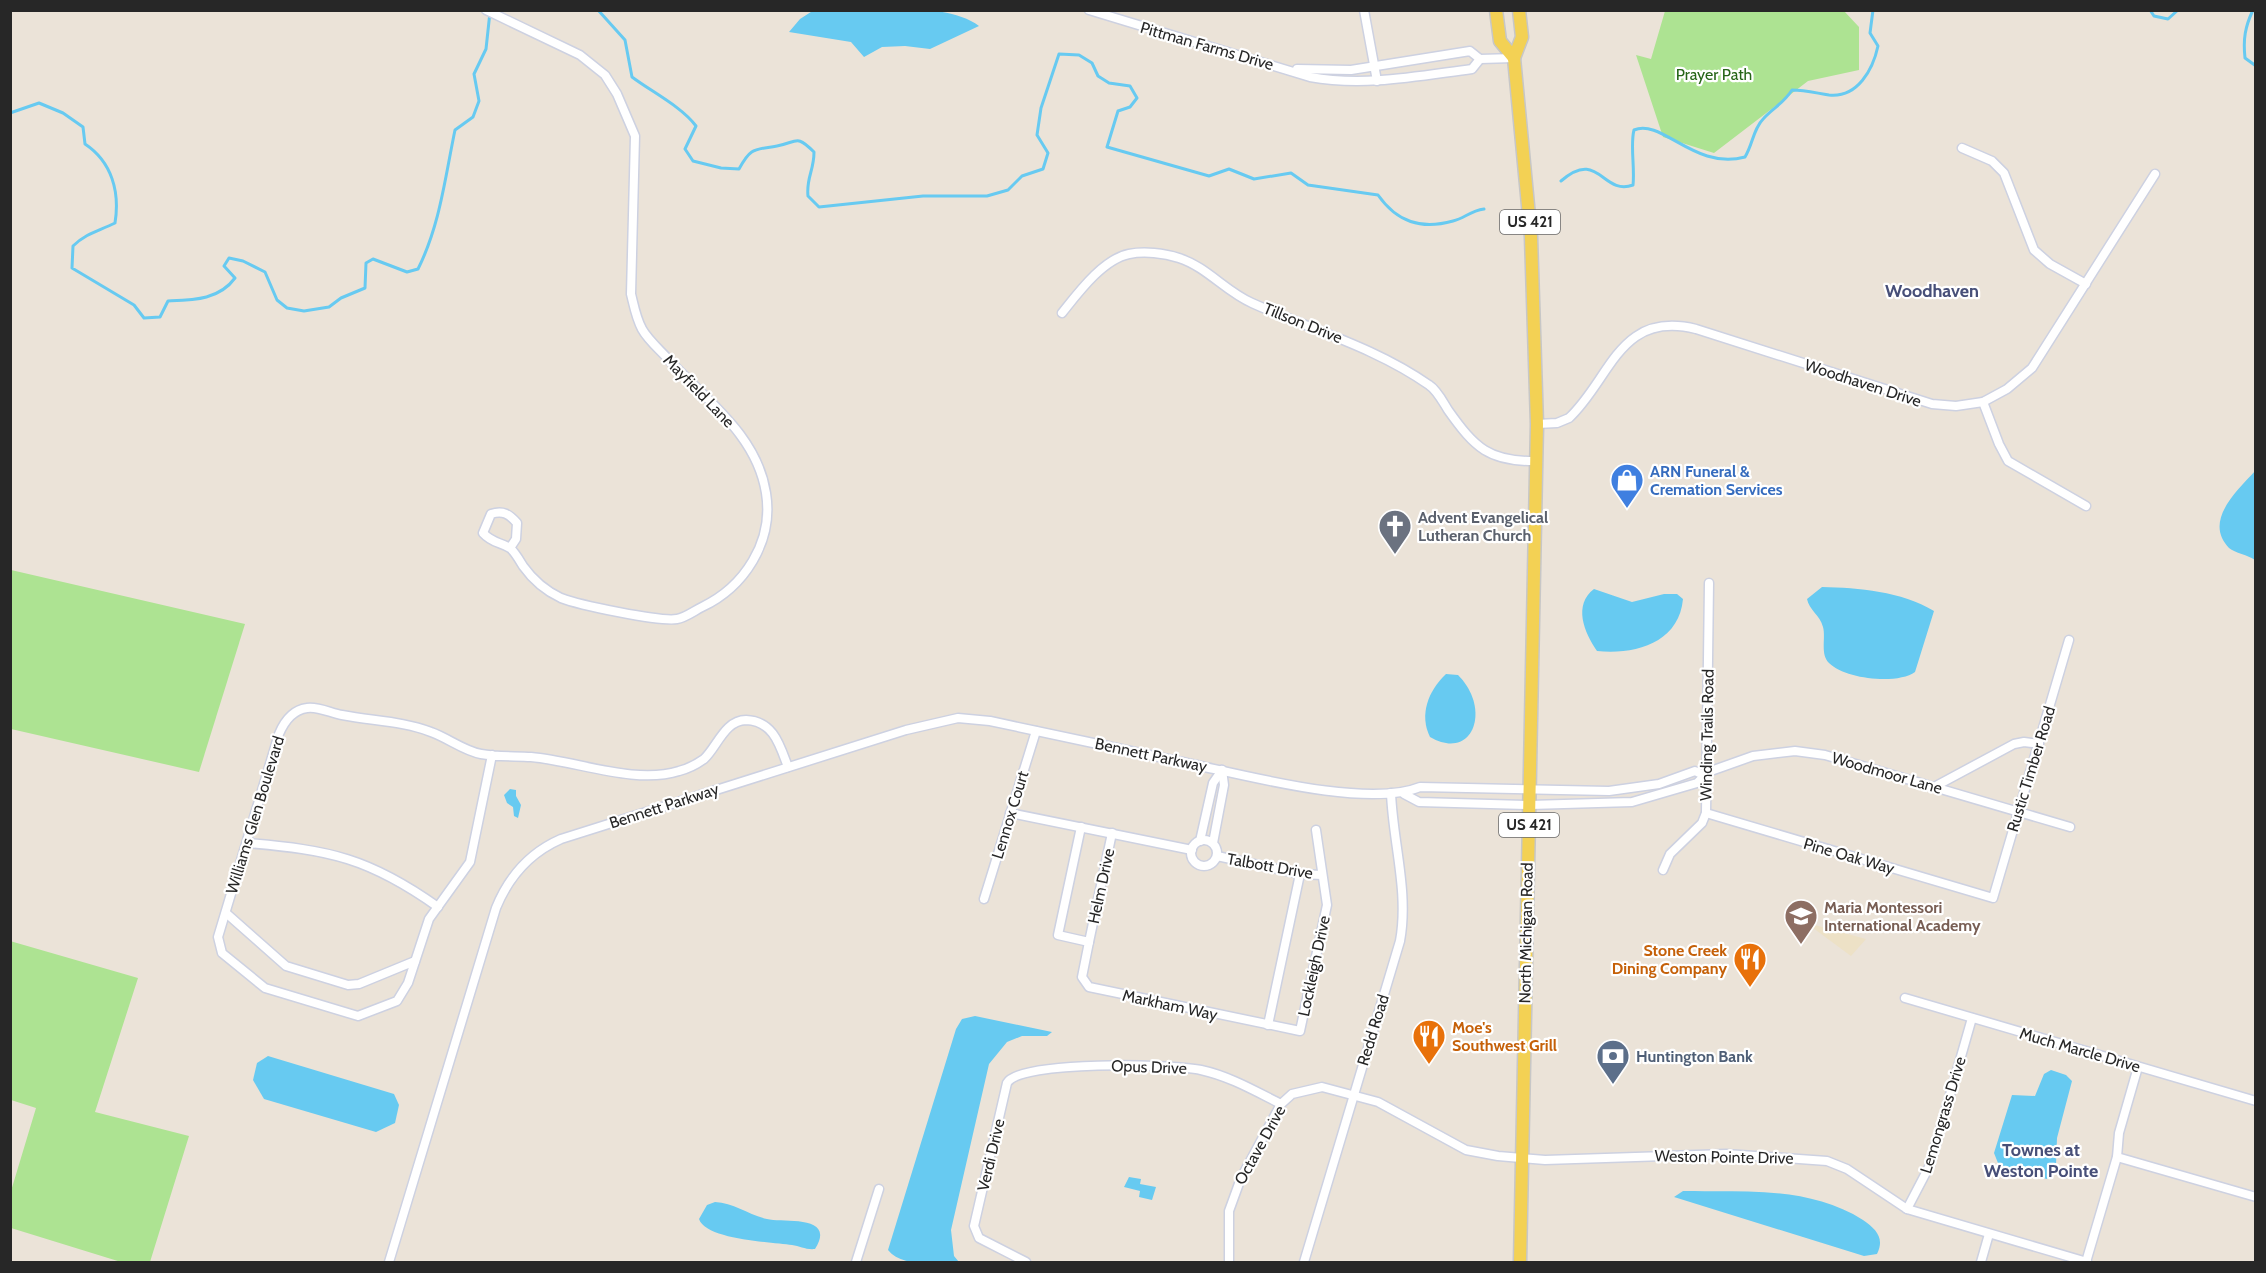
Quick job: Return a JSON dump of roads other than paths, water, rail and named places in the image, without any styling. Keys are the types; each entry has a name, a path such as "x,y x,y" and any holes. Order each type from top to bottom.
{"main road":[{"name":"US 421","path":"1496,10 1500,41 1514,58 1522,37 1519,10"},
{"name":"North Michigan Road","path":"1514,58 1531,237 1537,387 1531,790 1520,1263"}],"street":[{"name":"Mayfield Lane","path":"486,10 580,55 605,75 617,94 635,136 631,294 636,315 643,330 656,346 696,390 719,410 755,454 766,494 764,531 747,572 715,601 680,619 662,620 561,598 536,582 510,548 494,543 483,533 491,514 499,511 507,514 517,523 516,539 510,548"},
{"name":"Pittman Farms Drive","path":"1089,10 1291,69 1310,77 1331,81 1377,81 1472,69 1480,59"},
{"path":"1364,10 1377,81"},
{"name":"Pittman Farms Drive","path":"1291,69 1351,70 1470,51 1480,59 1514,58"},
{"path":"1962,148 1992,161 2004,173 2034,250 2050,264 2085,284"},
{"name":"Woodhaven Drive","path":"1537,424 1557,423 1569,418 1616,353 1626,343 1647,331 1673,326 1696,329 1916,400 1956,406 1983,402 2007,389 2032,368 2155,174"},
{"name":"Tillson Drive","path":"1062,313 1093,274 1128,254 1161,254 1178,258 1195,264 1249,302 1375,352 1432,386 1464,434 1490,454 1514,461 1537,461"},
{"path":"1983,402 2008,461 2086,506"},
{"name":"Winding Trails Road","path":"1663,870 1670,854 1702,824 1706,813 1709,584"},
{"name":"Rustic Timber Road","path":"1993,898 2069,640"},
{"name":"Williams Glen Boulevard","path":"492,755 470,862 429,919 403,994 397,1001 364,1016 358,1016 264,988 222,953 218,937 279,734 283,724 299,710 310,707 364,719 385,720 431,731 480,754 559,759 646,776 680,771 703,759 732,726 747,720 757,722 774,733 788,767"},
{"name":"Bennett Parkway","path":"389,1263 496,908 508,882 519,869 538,851 561,839 906,730 958,718 990,721 1315,789 1390,794 1404,794 1420,787 1531,790"},
{"name":"Lennox Court","path":"984,899 1036,731"},
{"path":"1934,787 2013,744 2024,742 2039,744"},
{"name":"Woodmoor Lane","path":"1530,805 1612,804 1650,799 1697,783 1706,773 1753,756 1795,751 1826,755 2070,827"},
{"name":"Bennett Parkway","path":"1200,841 1213,783 1222,770"},
{"name":"Bennett Parkway","path":"1213,843 1224,785 1222,770"},
{"name":"Woodmoor Lane","path":"1531,790 1609,791 1659,784 1695,771 1706,773"},
{"name":"Redd Road","path":"1304,1263 1402,927 1403,904 1392,830 1390,794"},
{"name":"Bennett Parkway","path":"1404,794 1419,802 1530,805"},
{"name":"Talbott Drive","path":"1010,813 1192,850 1194,862 1201,866 1213,863 1217,856 1213,843 1200,841"},
{"name":"Pine Oak Way","path":"1706,813 1993,898"},
{"name":"Helm Drive","path":"1081,827 1058,935 1089,942 1112,833"},
{"name":"Lockleigh Drive","path":"1300,1031 1327,905 1316,830"},
{"path":"1192,850 1200,841"},
{"path":"248,843 321,850 370,866 405,884 438,907"},
{"name":"Talbott Drive","path":"1217,856 1300,874 1322,875"},
{"name":"Lockleigh Drive","path":"1268,1025 1300,874"},
{"name":"Williams Glen Boulevard","path":"226,913 274,958 286,966 348,985 359,984 415,961"},
{"name":"Markham Way","path":"1089,942 1082,977 1089,987 1300,1031"},
{"name":"Much Marcle Drive","path":"1905,998 2256,1101"},
{"name":"Lemongrass Drive","path":"1907,1209 1930,1165 1972,1018"},
{"name":"Opus Drive","path":"1011,1078 1036,1069 1160,1064 1202,1070 1281,1104"},
{"path":"2087,1262 2117,1156 2118,1139 2138,1066"},
{"name":"Verdi Drive","path":"1011,1078 1007,1083 974,1226 975,1234 1026,1263"},
{"name":"Octave Drive","path":"1229,1263 1229,1211 1241,1178 1281,1104 1292,1094 1306,1089 1322,1088 1354,1094"},
{"name":"Weston Pointe Drive","path":"1354,1094 1400,1112 1466,1150 1522,1158 1545,1160 1703,1154 1816,1159 1846,1169 1907,1209 2087,1262"},
{"path":"2117,1156 2256,1197"},
{"path":"856,1263 879,1189"},
{"path":"1981,1263 1989,1234"}],"water":[{"path":"900,8 923,10 964,18 979,26 930,49 905,46 882,47 864,57 851,42 789,32 800,19 814,10"},
{"path":"2255,471 2255,560 2229,548 2222,538 2220,527 2221,517 2232,497"},
{"path":"1822,587 1850,588 1894,595 1934,611 1915,672 1896,678 1871,678 1847,673 1829,663 1824,651 1823,627 1807,599"},
{"path":"1594,589 1632,602 1664,594 1677,594 1683,599 1680,614 1664,636 1653,643 1626,651 1597,651 1588,636 1582,611 1588,595"},
{"path":"1446,674 1458,675 1468,688 1474,703 1473,728 1467,737 1457,743 1445,743 1430,737 1425,720 1430,696"},
{"path":"510,789 516,790 516,796 521,805 518,818 514,816 513,807 507,803 504,795"},
{"path":"975,1016 1052,1032 1047,1036 1022,1036 1007,1042 989,1064 951,1230 954,1256 959,1262 921,1263 902,1260 888,1250 956,1029 962,1019"},
{"path":"268,1056 394,1094 399,1105 395,1123 376,1132 264,1099 253,1080 257,1063"},
{"path":"2051,1070 2066,1075 2072,1081 2057,1138 2056,1165 2047,1179 2000,1168 1994,1153 2012,1095 2035,1096 2044,1074"},
{"path":"1129,1177 1141,1179 1140,1184 1156,1187 1152,1200 1139,1197 1140,1191 1124,1187"},
{"path":"1683,1191 1776,1193 1821,1201 1868,1223 1878,1234 1879,1248 1877,1254 1864,1256 1674,1197"},
{"path":"715,1202 767,1219 805,1222 814,1225 819,1230 820,1238 815,1249 812,1249 741,1239 714,1232 704,1226 699,1219 707,1205"}],"waterway":[{"path":"598,10 625,40 632,77 675,106 696,126 685,149 693,161 721,168 739,169 750,153 758,149 800,141 814,152 808,196 819,207 923,196 987,196 1008,190 1022,176 1043,169 1048,153 1037,135 1041,108 1059,54 1079,55 1092,63 1098,76 1109,83 1130,86 1137,98 1130,107 1118,111 1107,147 1209,176 1229,169 1254,179 1291,173 1308,185 1378,195 1393,212 1411,222 1420,224 1441,224 1484,209"},
{"path":"1561,181 1574,172 1584,169 1623,187 1633,185 1634,130 1645,128 1710,157 1727,159 1745,157 1760,122 1792,90 1839,95 1856,87 1868,72 1878,46 1870,33 1873,10"},
{"path":"2150,10 2154,16 2168,19 2178,10"},
{"path":"2253,10 2245,33 2244,51 2245,58 2256,66"},
{"path":"10,113 39,103 63,113 83,127 85,144 102,160 112,179 116,211 115,223 88,235 73,246 72,268 134,305 144,318 160,317 168,301 205,297 221,291 235,278 224,266 229,258 243,261 265,272 277,300 287,308 304,311 329,307 341,298 365,288 366,263 373,259 407,272 418,269 437,218 455,130 473,117 479,101 474,74 486,49 490,12"}],"place":[{"name":"ARN Funeral & Cremation Services","path":"1627,509"},
{"name":"Advent Evangelical Lutheran Church","path":"1395,555"},
{"name":"Maria Montessori International Academy","path":"1801,945"},
{"name":"Stone Creek Dining Company","path":"1750,988"},
{"name":"Moe's Southwest Grill","path":"1429,1065"},
{"name":"Huntington Bank","path":"1613,1085"}],"district":[{"name":"Woodhaven","path":"1932,291"},
{"name":"Townes at Weston Pointe","path":"2041,1160"}],"park label":[{"name":"Prayer Path","path":"1714,74"}]}
